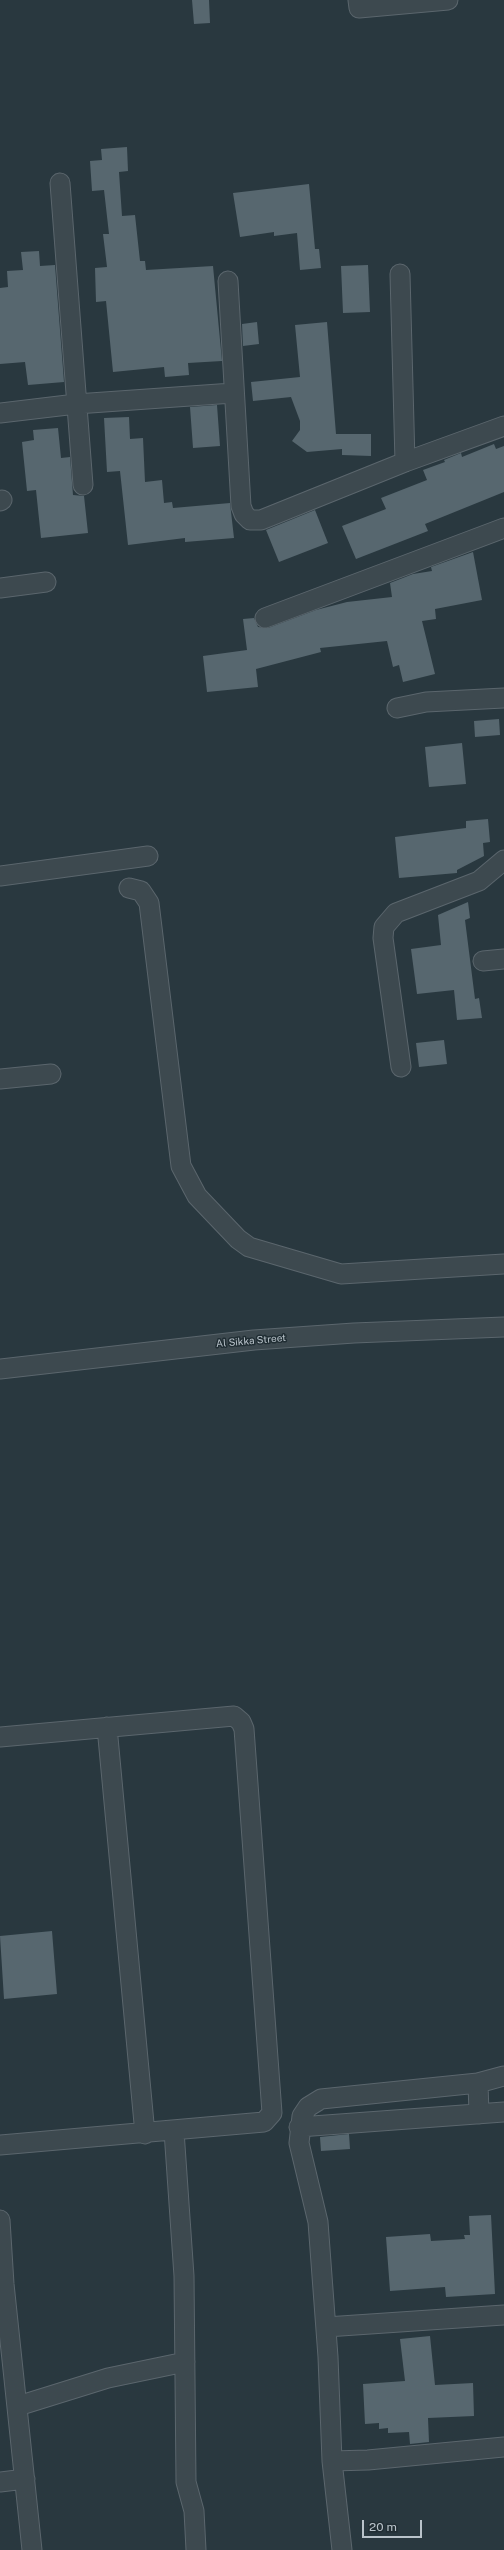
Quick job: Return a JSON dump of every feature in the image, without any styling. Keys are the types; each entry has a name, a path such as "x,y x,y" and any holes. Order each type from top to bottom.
{"street":[{"path":"358,0 359,8 448,0"},
{"path":"60,184 83,485"},
{"path":"400,274 405,462"},
{"path":"228,281 233,393 241,506 244,514 250,520 261,520 405,462 504,426"},
{"path":"0,413 76,404 233,393"},
{"path":"265,618 504,528"},
{"path":"0,588 46,582"},
{"path":"397,708 426,702 504,698"},
{"path":"0,876 148,856"},
{"path":"401,1067 383,938 384,927 396,913 479,881 504,860"},
{"path":"129,888 142,891 149,903 181,1166 197,1196 238,1239 248,1247 341,1274 504,1264"},
{"path":"483,961 504,959"},
{"path":"0,1079 51,1074"},
{"name":"Al Sikka Street","path":"0,1369 254,1340 354,1333 504,1327"},
{"path":"0,1737 234,1716 244,1728 272,2113 270,2118 264,2122 145,2134 0,2145"},
{"path":"107,1727 145,2134"},
{"path":"342,2550 332,2461 326,2327 318,2222 299,2142 299,2127 302,2116 308,2107 321,2099 478,2083 504,2076"},
{"path":"478,2083 479,2114"},
{"path":"299,2127 504,2112"},
{"path":"174,2131 184,2276 186,2482 194,2511 196,2550"},
{"path":"0,2220 4,2284 32,2550"},
{"path":"326,2327 504,2315"},
{"path":"18,2406 108,2378 185,2362"},
{"path":"332,2461 368,2460 504,2447"},
{"path":"0,2482 25,2479"}],"building":[{"path":"192,0 209,0 210,23 194,24"},
{"path":"127,147 128,171 119,172 122,216 135,215 140,261 145,261 146,270 213,266 222,361 188,363 189,375 165,377 164,367 113,372 106,301 96,302 95,268 107,267 103,234 109,234 104,190 92,191 90,161 102,160 101,149"},
{"path":"309,184 315,249 319,249 321,268 300,270 297,233 274,236 274,232 240,237 233,193"},
{"path":"39,251 40,266 55,265 64,382 28,385 25,362 0,364 0,288 8,287 7,271 23,270 21,252"},
{"path":"368,265 370,312 343,313 341,266"},
{"path":"257,322 259,344 243,346 242,324"},
{"path":"327,322 336,434 371,434 371,456 342,455 342,449 307,452 292,441 300,430 300,421 291,397 253,401 251,382 300,377 295,325"},
{"path":"217,405 220,446 193,448 190,407"},
{"path":"129,417 130,439 143,438 145,482 162,480 164,503 172,502 173,508 230,503 234,538 185,542 185,538 128,545 120,471 107,472 104,418"},
{"path":"58,428 61,458 70,457 73,495 84,496 88,533 41,538 36,490 27,491 22,442 34,440 33,430"},
{"path":"494,444 496,449 504,446 504,492 425,524 428,531 356,559 342,526 386,509 381,498 427,480 423,470 445,462 444,460 461,453 462,457"},
{"path":"315,510 328,543 279,562 266,530"},
{"path":"473,552 482,600 435,609 436,619 422,621 435,674 403,682 399,665 393,667 387,641 320,648 321,652 256,669 258,687 207,692 203,656 247,650 243,619 254,618 258,627 268,628 316,610 347,602 392,597 390,583 413,574 432,571 431,567"},
{"path":"499,719 500,735 475,737 474,721"},
{"path":"462,743 466,784 429,787 425,747"},
{"path":"488,819 490,842 483,843 484,856 457,870 457,873 399,878 395,837 466,828 466,821"},
{"path":"468,902 470,918 465,920 475,999 479,998 482,1018 457,1020 454,990 417,994 411,949 441,945 438,915"},
{"path":"444,1040 447,1064 419,1067 416,1043"},
{"path":"52,1931 57,1994 4,1999 0,1936"},
{"path":"349,2134 350,2149 321,2151 320,2137"},
{"path":"491,2215 495,2294 446,2297 445,2287 390,2291 386,2237 430,2234 431,2241 465,2239 464,2235 470,2235 469,2216"},
{"path":"430,2336 435,2385 473,2383 474,2416 428,2418 429,2442 410,2444 409,2432 388,2433 388,2428 379,2429 379,2423 365,2424 363,2384 405,2381 400,2339"}]}
